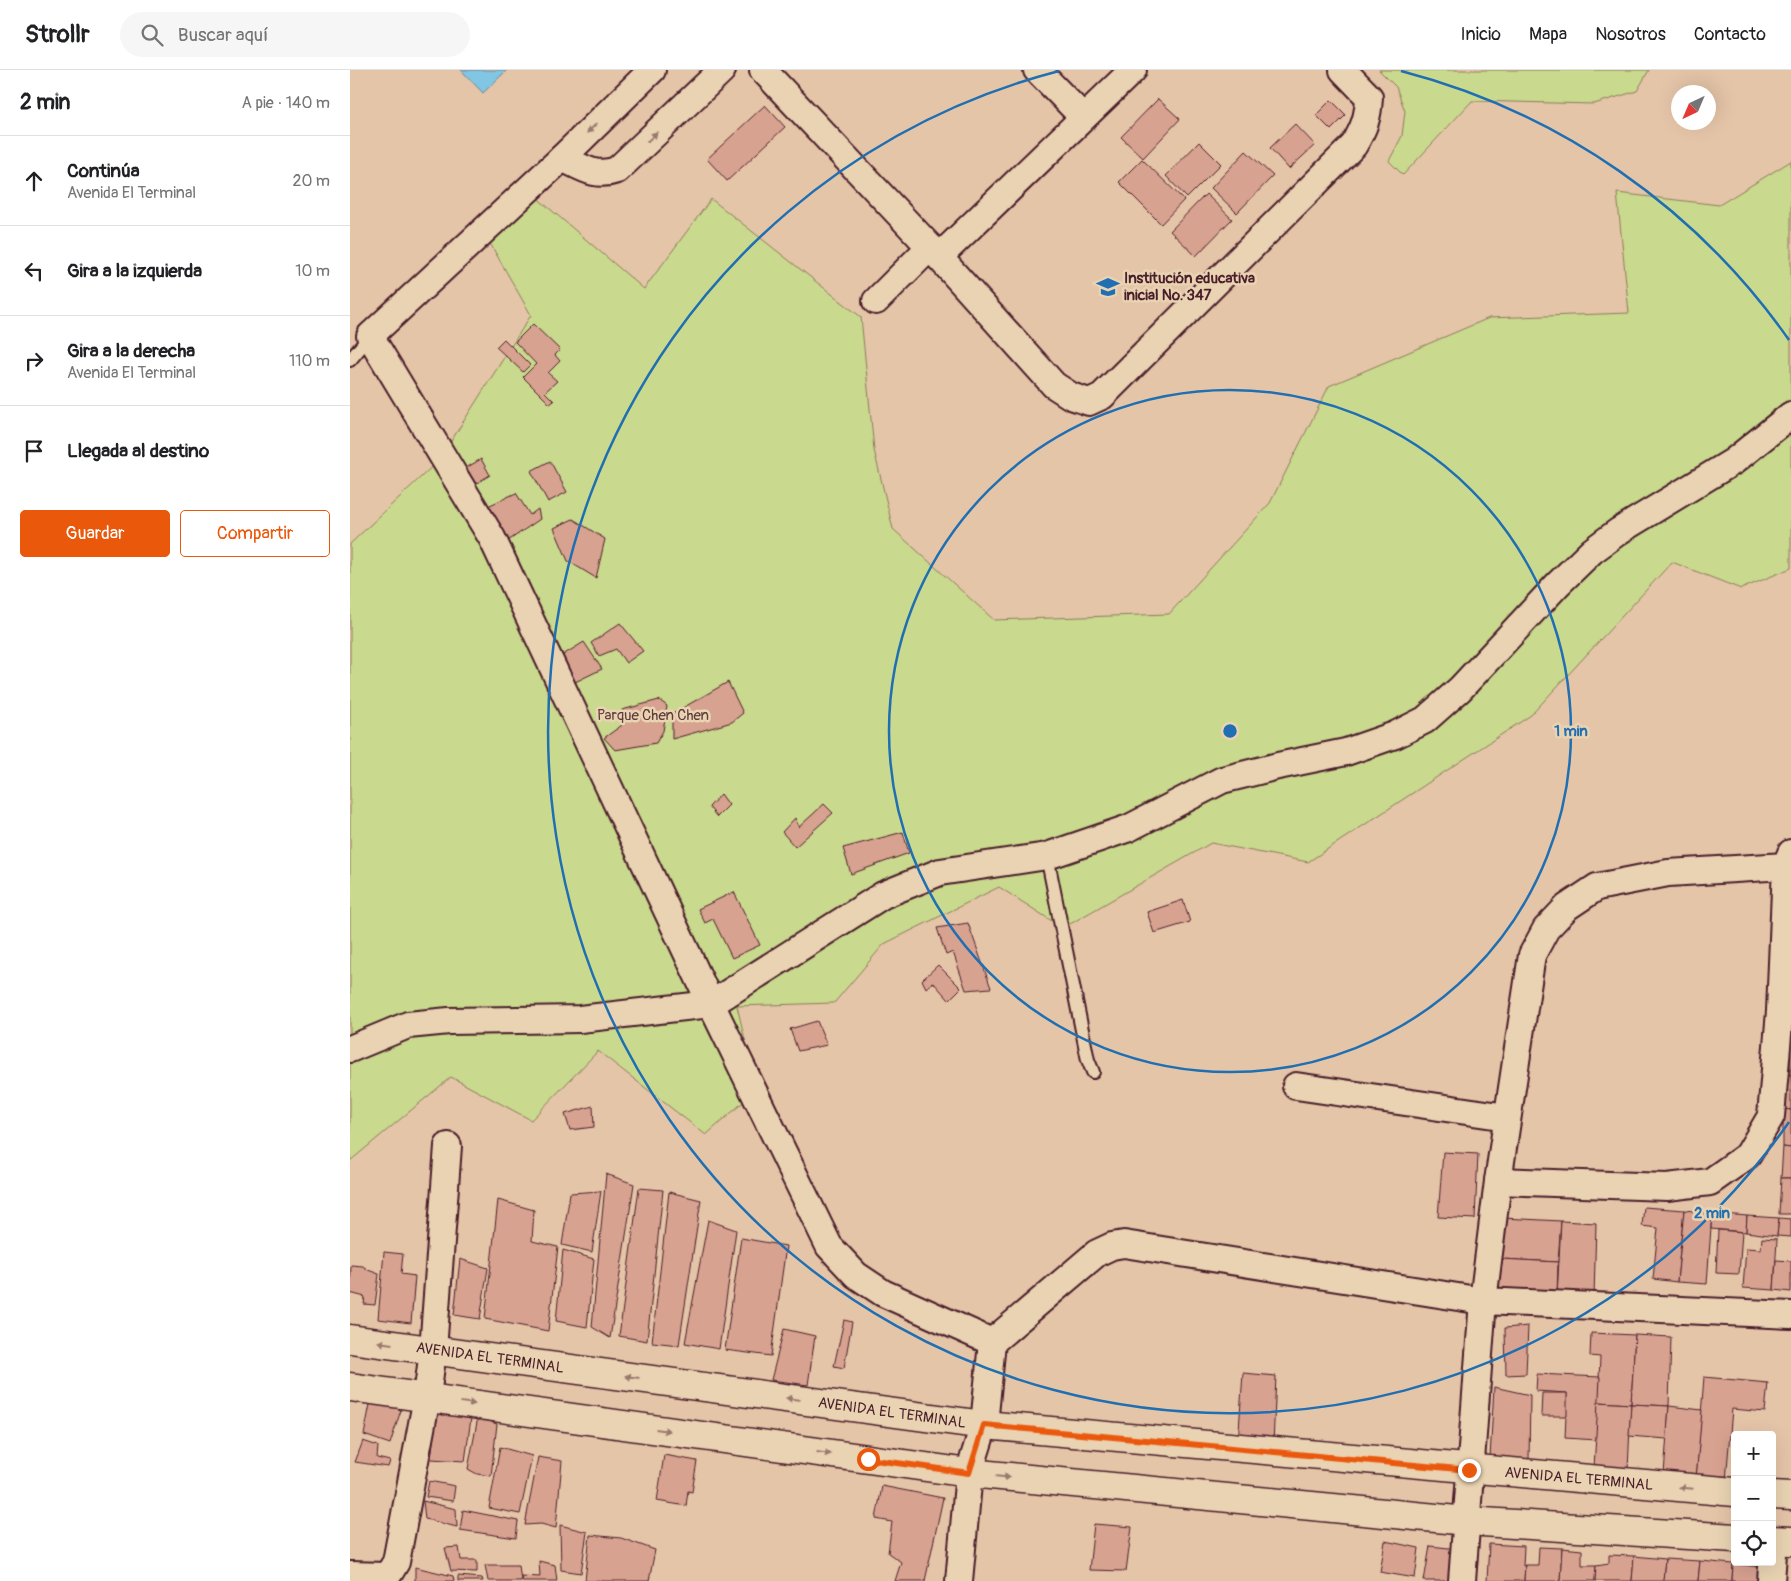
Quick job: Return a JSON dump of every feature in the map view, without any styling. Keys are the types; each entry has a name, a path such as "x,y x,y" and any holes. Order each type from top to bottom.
{"street":[{"path":"652,70 562,158 370,336 492,538 711,1004 829,1246 856,1274 883,1294 992,1342"},
{"path":"562,158 599,174 617,170 722,70"},
{"path":"762,70 935,252 1054,385 1071,396 1089,402 1102,396 1354,145 1365,126 1369,112 1369,97 1343,70"},
{"path":"1037,70 1083,117"},
{"path":"876,301 935,252 1133,70"},
{"path":"350,1049 408,1025 449,1020 580,1019 711,1004 882,895 940,872 1047,856 1129,828 1222,780 1346,752 1395,735 1425,720 1460,689 1558,584 1592,551 1619,531 1734,461 1791,415"},
{"path":"1462,1581 1483,1301 1498,1181 1532,955 1546,929 1568,907 1597,887 1668,873 1788,860 1780,1010 1771,1116 1748,1155 1710,1182 1667,1187 1498,1181"},
{"path":"1296,1086 1508,1118"},
{"path":"350,1575 387,1578 396,1562 427,1397 433,1350 448,1146"},
{"path":"959,1581 969,1473 984,1425 992,1342 1097,1253 1112,1246 1124,1244 1483,1301 1791,1315"},
{"name":"AVENIDA EL TERMINAL","path":"350,1338 984,1425 1469,1470 1731,1492"},
{"path":"350,1387 969,1473 1467,1521 1731,1538"},
{"path":"1776,1495 1791,1496"},
{"path":"1771,1581 1779,1541"}],"lane":[{"path":"350,360 370,336"},
{"path":"1047,856 1088,1060 1093,1072"}],"green space":[{"path":"1379,70 1649,70 1637,91 1594,104 1472,101 1403,175 1389,161 1402,136 1405,111 1396,87"},
{"name":"Parque Chen Chen","path":"1791,161 1791,568 1741,589 1672,562 1531,715 1308,862 1211,843 1063,928 999,887 884,944 834,1003 737,1006 757,1090 706,1135 598,1051 531,1120 451,1077 350,1161 350,544 439,460 531,315 483,231 529,191 644,289 711,199 861,317 874,450 893,529 994,620 1169,614 1270,503 1329,386 1489,318 1629,313 1617,193 1719,205"}],"water":[{"path":"461,70 507,70 483,93"}],"building":[{"path":"1158,99 1180,119 1143,158 1121,137"},
{"path":"1331,100 1346,115 1331,130 1316,115"},
{"path":"765,105 785,127 727,181 707,159"},
{"path":"1295,124 1315,145 1289,169 1270,148"},
{"path":"1199,142 1221,164 1187,198 1166,176"},
{"path":"1246,151 1273,176 1237,213 1211,188"},
{"path":"1142,159 1184,200 1161,224 1119,182"},
{"path":"1206,194 1232,219 1196,256 1170,231"},
{"path":"533,324 560,350 555,355 560,361 548,373 557,381 545,392 554,401 550,404 523,377 536,364 515,342"},
{"path":"504,339 530,365 523,372 496,347"},
{"path":"481,459 490,475 470,487 461,471"},
{"path":"550,461 567,492 548,502 531,471"},
{"path":"516,493 530,515 538,509 540,519 508,541 488,506"},
{"path":"573,519 605,539 596,578 568,561 554,528"},
{"path":"620,623 643,651 626,663 616,649 599,656 591,643"},
{"path":"584,642 602,669 573,683 558,658"},
{"path":"728,682 743,713 732,722 672,739 672,714"},
{"path":"659,700 667,706 663,731 656,743 615,750 604,738 625,723 622,710"},
{"path":"721,794 729,805 717,817 709,807"},
{"path":"824,804 833,813 795,847 782,832 795,818 799,827"},
{"path":"903,832 909,853 851,874 843,848"},
{"path":"734,892 760,945 732,958 713,919 705,923 698,909"},
{"path":"1183,900 1190,922 1154,933 1147,912"},
{"path":"968,923 991,988 966,990 953,952 946,955 937,928"},
{"path":"938,965 961,988 949,1000 933,982 926,988 922,980"},
{"path":"817,1021 827,1045 798,1051 790,1029"},
{"path":"1788,1042 1791,1042 1791,1075 1786,1075"},
{"path":"1786,1075 1791,1075 1791,1110 1783,1109"},
{"path":"593,1106 594,1127 570,1130 565,1114"},
{"path":"1783,1109 1791,1110 1791,1148 1783,1147"},
{"path":"1783,1147 1791,1148 1791,1178 1781,1178"},
{"path":"1443,1152 1478,1154 1475,1219 1438,1217"},
{"path":"606,1174 634,1184 610,1338 592,1327"},
{"path":"1781,1178 1791,1178 1791,1214 1779,1214"},
{"path":"639,1188 663,1190 647,1341 619,1336"},
{"path":"601,1191 592,1252 562,1245 570,1193"},
{"path":"669,1192 701,1200 679,1345 652,1342"},
{"path":"498,1200 534,1210 532,1241 558,1247 548,1331 485,1319"},
{"path":"1644,1207 1684,1210 1677,1282 1653,1279 1658,1228 1642,1226"},
{"path":"1684,1210 1712,1213 1707,1284 1677,1282"},
{"path":"1712,1213 1747,1216 1746,1232 1711,1229"},
{"path":"1747,1216 1779,1218 1777,1236 1746,1232"},
{"path":"1503,1218 1561,1221 1558,1262 1501,1259"},
{"path":"1779,1218 1791,1219 1791,1237 1777,1236"},
{"path":"708,1220 736,1230 719,1349 685,1343"},
{"path":"1561,1221 1596,1223 1594,1298 1557,1296"},
{"path":"1718,1230 1742,1232 1739,1274 1716,1273"},
{"path":"741,1238 786,1246 771,1356 725,1350"},
{"path":"1762,1238 1777,1239 1774,1290 1743,1288 1746,1248 1761,1249"},
{"path":"563,1250 594,1259 587,1327 556,1321"},
{"path":"384,1252 403,1254 401,1274 415,1276 411,1323 378,1319"},
{"path":"460,1259 488,1268 480,1319 454,1315"},
{"path":"1501,1259 1558,1262 1557,1296 1499,1292"},
{"path":"1776,1260 1791,1261 1791,1292 1774,1290"},
{"path":"351,1265 363,1266 379,1274 375,1305 364,1304 365,1297 350,1293"},
{"path":"844,1320 852,1322 844,1368 834,1366"},
{"path":"1528,1326 1526,1374 1506,1375 1505,1328"},
{"path":"784,1329 815,1336 808,1385 771,1380"},
{"path":"1591,1333 1635,1335 1631,1404 1598,1402 1600,1357 1590,1356"},
{"path":"1635,1335 1671,1337 1669,1406 1631,1404"},
{"path":"1243,1373 1276,1376 1273,1445 1238,1444"},
{"path":"1537,1374 1600,1377 1597,1440 1565,1438 1567,1393 1536,1391"},
{"path":"1704,1377 1768,1383 1765,1412 1732,1409 1726,1481 1696,1478"},
{"path":"1494,1387 1530,1395 1529,1461 1490,1458"},
{"path":"1542,1393 1567,1393 1567,1416 1541,1416"},
{"path":"371,1399 401,1410 390,1444 364,1435"},
{"path":"1598,1402 1631,1404 1628,1470 1594,1468"},
{"path":"1631,1404 1669,1406 1667,1439 1629,1436"},
{"path":"437,1406 472,1411 465,1461 431,1459"},
{"path":"1669,1406 1702,1410 1696,1478 1664,1474"},
{"path":"478,1417 497,1424 491,1476 477,1474 468,1469"},
{"path":"363,1441 378,1446 377,1458 390,1461 388,1467 355,1462"},
{"path":"500,1447 532,1456 520,1514 489,1508"},
{"path":"664,1455 697,1461 692,1492 688,1491 686,1506 657,1501"},
{"path":"538,1457 562,1461 556,1528 541,1524 525,1525"},
{"path":"429,1481 455,1486 453,1501 426,1497"},
{"path":"882,1486 943,1498 925,1581 895,1581 901,1562 888,1553 892,1522 876,1519"},
{"path":"423,1501 456,1509 457,1527 425,1519"},
{"path":"463,1510 518,1521 516,1538 460,1530"},
{"path":"1094,1524 1132,1527 1126,1571 1089,1570"},
{"path":"560,1525 587,1532 581,1573 561,1570"},
{"path":"590,1535 621,1538 655,1550 649,1581 585,1581"},
{"path":"1385,1541 1419,1548 1415,1578 1380,1572"},
{"path":"1489,1544 1524,1546 1524,1581 1487,1581"},
{"path":"1430,1546 1458,1549 1455,1581 1424,1581"},
{"path":"459,1547 461,1560 477,1560 477,1572 451,1571 445,1548"},
{"path":"1539,1547 1562,1548 1560,1581 1524,1581 1525,1565 1538,1565"},
{"path":"1562,1548 1582,1550 1582,1565 1596,1565 1595,1581 1560,1581"},
{"path":"1609,1555 1634,1556 1632,1581 1595,1581 1596,1565 1609,1563"},
{"path":"1634,1556 1665,1559 1663,1581 1632,1581"},
{"path":"1665,1559 1700,1561 1698,1581 1663,1581"},
{"path":"539,1561 555,1565 557,1581 522,1581 521,1576 540,1577"},
{"path":"1700,1561 1731,1564 1733,1566 1732,1581 1698,1581"},
{"path":"485,1565 519,1565 521,1581 488,1581"},
{"path":"1733,1566 1770,1568 1768,1581 1732,1581"},
{"path":"415,1567 453,1576 454,1581 415,1581"},
{"path":"458,1576 482,1578 483,1581 458,1581"}],"place":[{"name":"Institución educativa inicial No. 347","path":"1108,287"}],"route":[{"path":"868,1459 969,1473 984,1425 1469,1470"}]}
